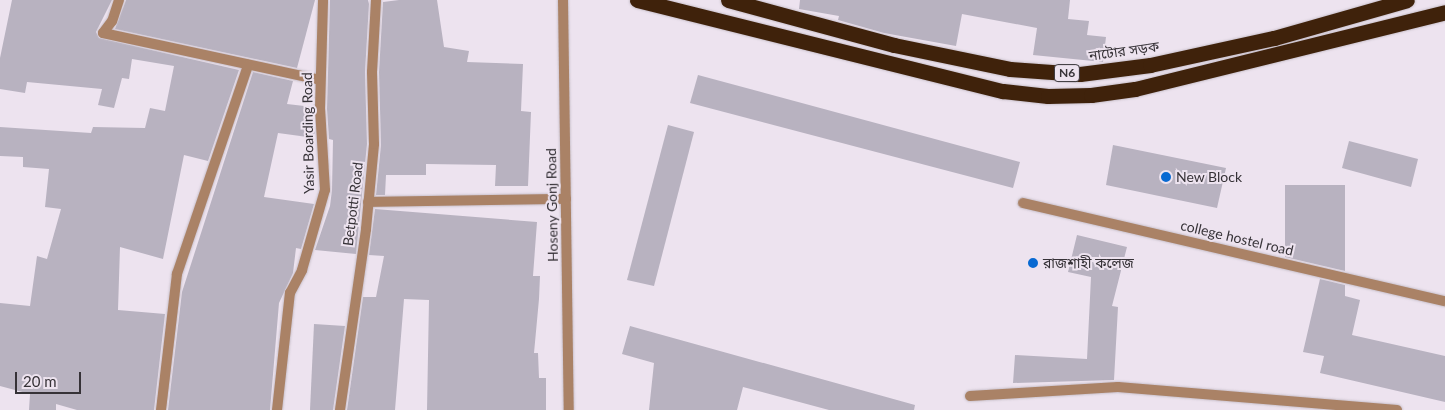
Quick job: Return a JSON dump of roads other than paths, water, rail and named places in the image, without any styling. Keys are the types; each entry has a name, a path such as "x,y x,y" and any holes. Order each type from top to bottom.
{"highway":[{"path":"637,0 1003,91 1048,96 1091,95 1135,88 1445,12"},
{"name":"নাটোর সড়ক","path":"728,0 894,45 1010,69 1080,74 1150,65 1274,38 1406,0"}],"street":[{"path":"119,0 112,22 103,33 320,80"},
{"name":"Yasir Boarding Road","path":"277,410 290,293 302,270 325,190 320,80 323,0"},
{"name":"Betpotti Road","path":"340,410 374,144 372,63 376,0"},
{"name":"Hoseny Gonj Road","path":"562,0 569,410"},
{"path":"161,410 177,274 248,65"},
{"path":"368,202 566,199"},
{"name":"college hostel road","path":"1023,203 1445,301"},
{"path":"970,396 1118,387 1397,410"}],"place":[{"name":"New Block","path":"1166,177"},
{"name":"রাজশাহী কলেজ","path":"1033,263"}]}
